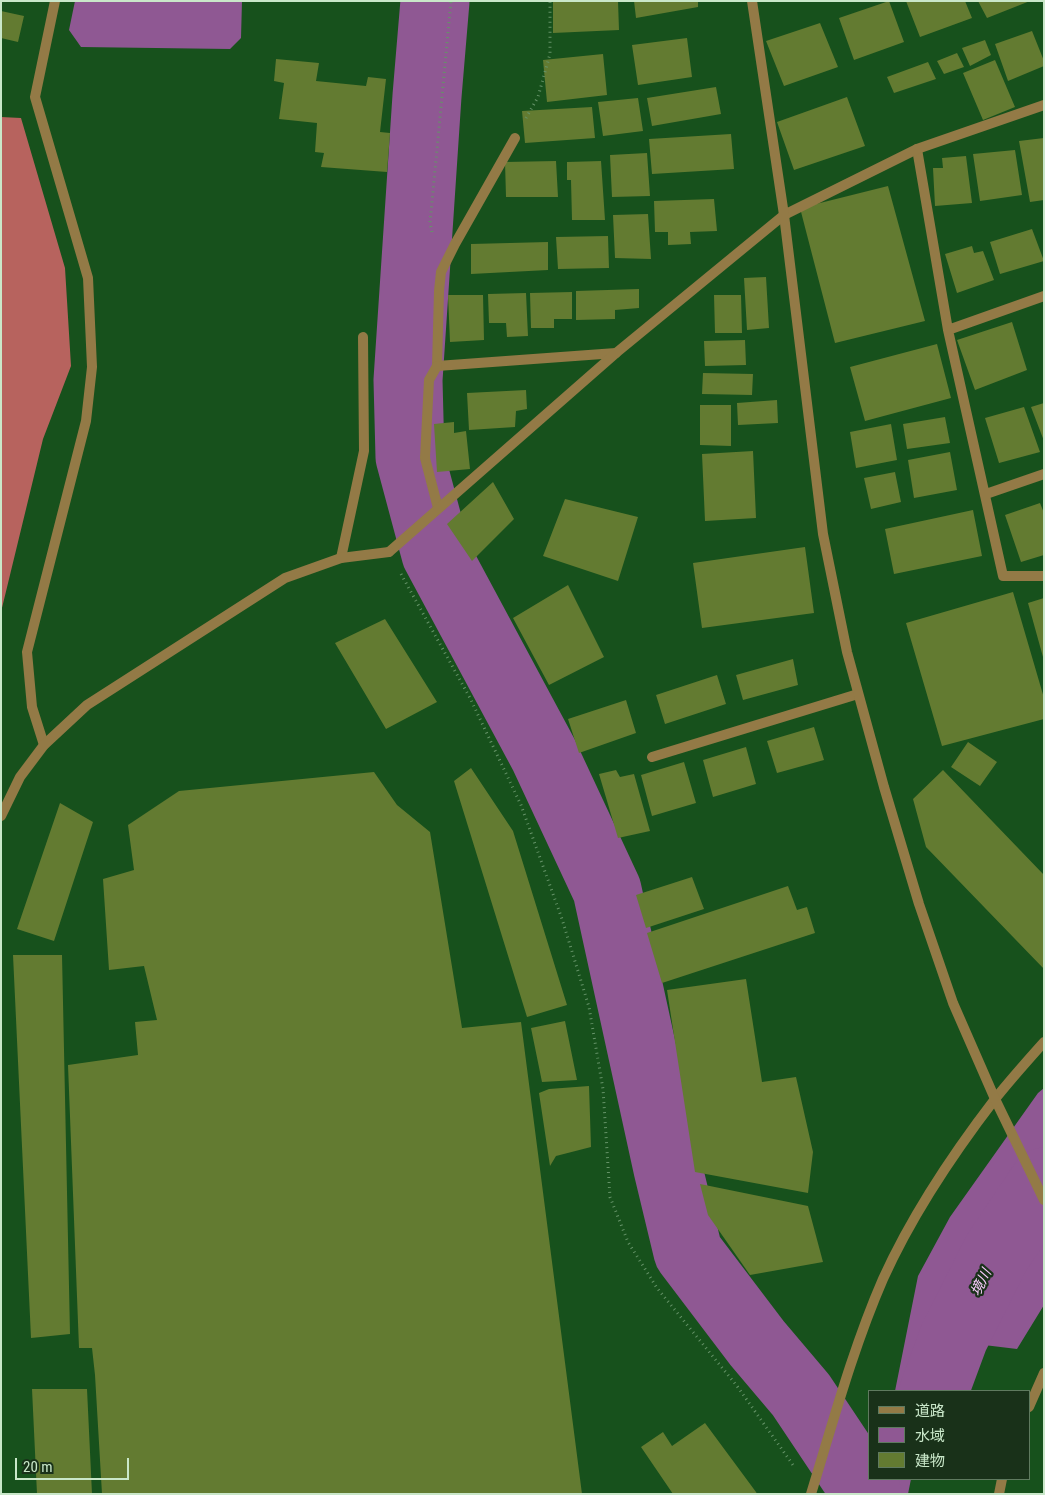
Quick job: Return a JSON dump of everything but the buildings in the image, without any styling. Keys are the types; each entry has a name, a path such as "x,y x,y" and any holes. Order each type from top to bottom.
{"street":[{"path":"44,745 32,707 27,652 86,420 92,368 88,278 35,97 55,1"},
{"path":"752,1 784,215 822,534 847,652 919,904 953,1003 998,1104 1044,1200"},
{"path":"1,816 20,777 44,745 87,705 285,578 341,558 389,552 616,353 784,215 917,149 1044,105"},
{"path":"438,508 425,458 429,380 437,366 441,272 515,138"},
{"path":"917,149 948,330 1003,576 1044,576"},
{"path":"948,330 1044,296"},
{"path":"341,558 364,451 363,337"},
{"path":"437,366 616,353"},
{"path":"986,494 1044,474"},
{"path":"652,756 858,694"},
{"path":"811,1493 866,1320 884,1277 911,1223 943,1171 998,1104 1044,1042"},
{"path":"1030,1405 1044,1373"},
{"path":"999,1494 1002,1480"}],"path":[{"path":"441,272 430,223 451,1"},
{"path":"515,138 538,97 550,54 550,1"},
{"path":"389,552 470,698 517,796 562,919 589,1007 602,1089 610,1197 628,1242 657,1288 737,1386 811,1493"}],"shaded area":[{"path":"1,117 21,118 65,268 71,366 43,439 1,612"}],"water":[{"path":"75,1 242,1 241,38 230,49 81,47 69,30"},
{"path":"1044,1088 1044,1305 1017,1349 984,1345 935,1355 928,1390 895,1390 918,1276 950,1217 1038,1093"},
{"path":"875,1480 911,1480 908,1494 871,1494"}],"waterway":[{"path":"435,1 408,380 410,457 436,554 544,755 607,890 688,1252 757,1343 801,1395 867,1494"},
{"name":"境川","path":"934,1390 954,1337 997,1252 1044,1182"}]}
